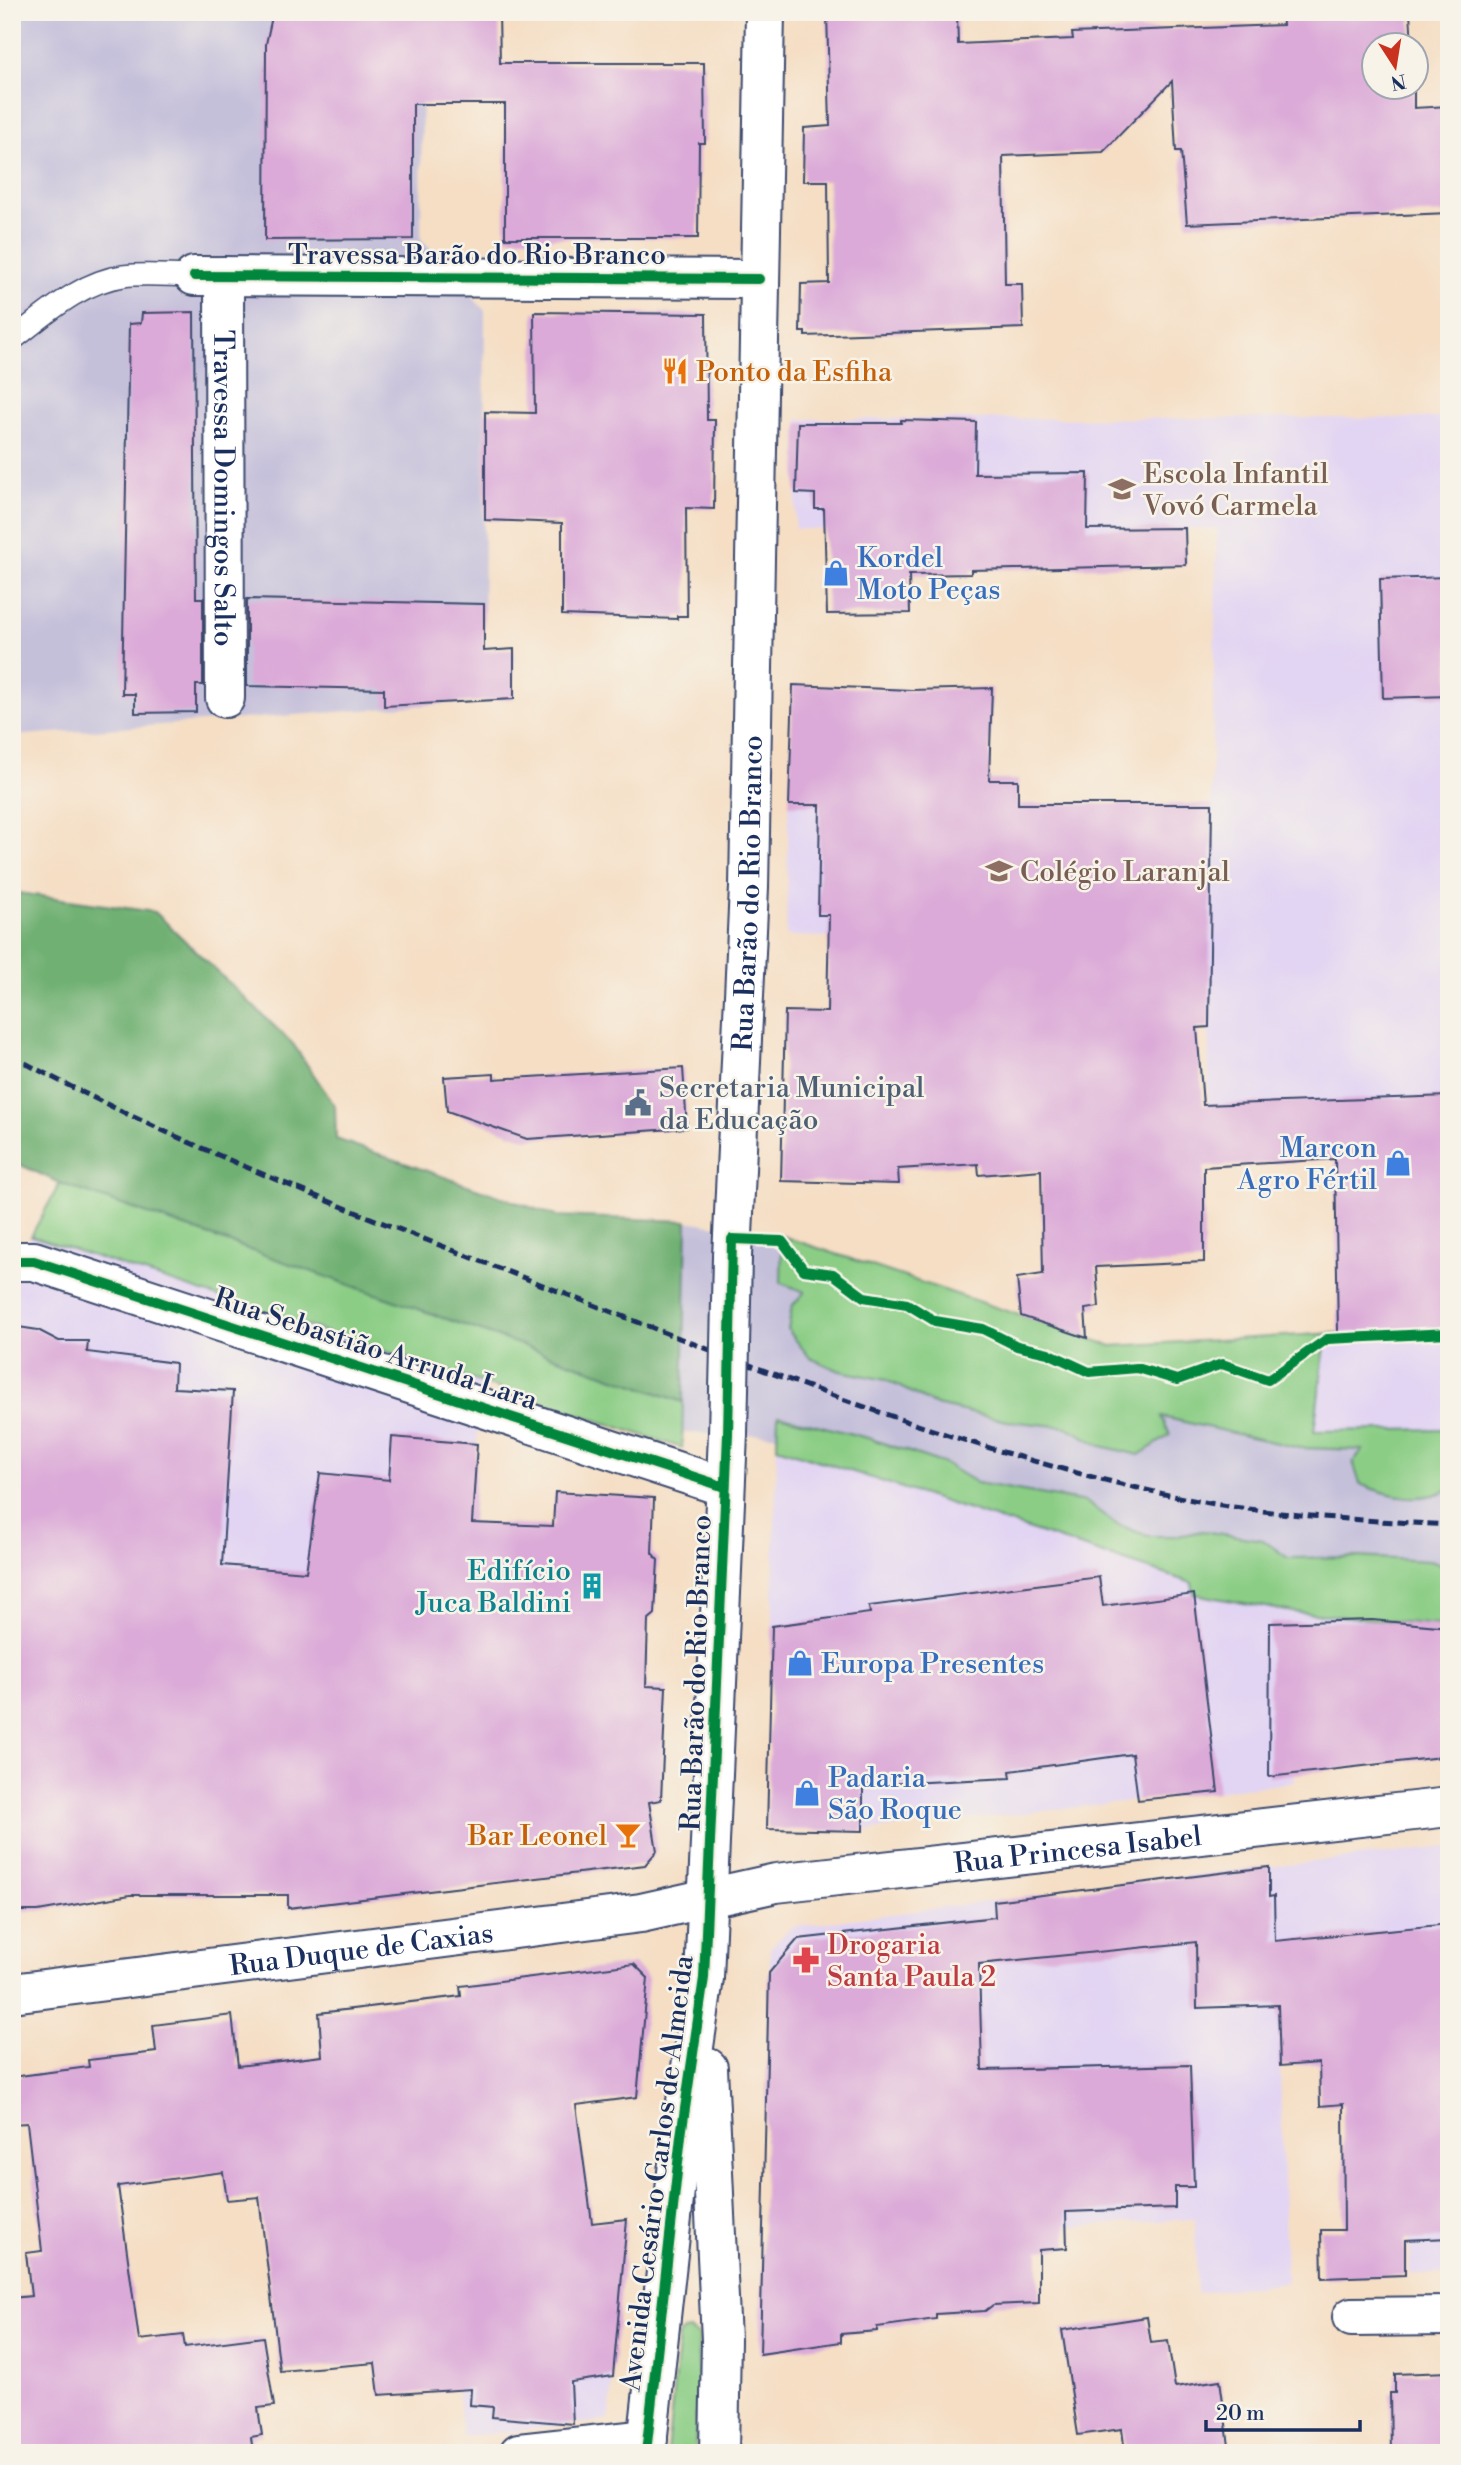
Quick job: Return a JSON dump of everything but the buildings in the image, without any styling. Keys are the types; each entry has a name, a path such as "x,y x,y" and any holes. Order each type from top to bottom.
{"main road":[{"name":"Rua Barão do Rio Branco","path":"708,1898 749,887 765,12"},
{"name":"Travessa Barão do Rio Branco","path":"209,276 759,279"},
{"name":"Travessa Domingos Salto","path":"209,276 225,698"},
{"name":"Rua Sebastião Arruda Lara","path":"12,1261 34,1261 725,1487"},
{"name":"Rua Princesa Isabel","path":"708,1898 776,1883 1449,1807"},
{"name":"Avenida Cesário Carlos de Almeida","path":"647,2446 681,2136 704,1978 708,1898"},
{"name":"Rua Duque de Caxias","path":"12,1993 641,1913 708,1898"},
{"name":"Avenida Cesário Carlos de Almeida","path":"704,1978 721,2340 719,2453"},
{"path":"1352,2317 1449,2316"},
{"path":"519,2453 647,2446"}],"lane":[{"path":"12,340 67,298 93,285 123,276 209,276"}],"shaded area":[{"path":"12,12 499,12 422,52 421,239 485,311 483,701 12,736"},
{"path":"1446,324 1449,324 1449,1429 1314,1431 1325,1346 1338,1333 1335,1159 1208,1167 1209,1027 829,937 786,936 789,805 1211,804 1217,529 795,529 798,419 1447,418"},
{"path":"687,1221 782,1236 782,1258 1299,1448 1449,1452 1449,1626 1293,1612 1194,1594 1192,1583 777,1447 776,1435 682,1433"},
{"path":"31,1236 481,1383 461,1682 12,1661 12,1268"},
{"path":"777,1447 1192,1583 1194,1594 1293,1612 1449,1626 1449,1756 1294,1774 1294,1782 1289,1783 863,1831 767,1829"},
{"path":"1449,1847 1449,2274 1410,2275 1408,2057 1280,2066 1286,2282 1197,2293 1195,2219 975,2232 770,1973 770,1948 791,1927 1195,1875"},
{"path":"616,2341 609,2420 463,2437 453,2356"}],"green space":[{"path":"12,892 155,912 293,1044 335,1106 336,1139 556,1216 687,1221 683,1402 60,1183 12,1161"},
{"path":"60,1183 683,1402 682,1448 31,1236"},
{"path":"782,1236 1112,1346 1338,1333 1325,1346 1314,1431 1449,1429 1449,1489 1427,1496 1393,1495 1360,1484 1353,1462 1363,1450 1299,1448 1162,1417 1170,1435 1139,1455 1101,1446 1067,1427 1007,1421 936,1405 886,1380 840,1371 810,1358 788,1330 792,1306 805,1292 781,1283"},
{"path":"778,1415 868,1438 945,1464 977,1483 1086,1502 1116,1524 1148,1536 1178,1536 1202,1531 1263,1540 1288,1558 1358,1557 1429,1561 1449,1566 1449,1626 1293,1612 1194,1594 1192,1583 777,1447"},
{"path":"690,2330 699,2337 695,2453 667,2453 679,2336"}],"railway":[{"path":"12,1056 142,1121 342,1207 780,1377 939,1432 1019,1457 1183,1498 1315,1516 1449,1525"}],"cycle path":[{"path":"194,276 759,279"},
{"path":"646,2453 681,2136 704,1978 728,1434 732,1239 782,1241 804,1270 833,1274 864,1297 907,1304 935,1321 983,1329 1017,1346 1048,1353 1089,1372 1137,1368 1177,1380 1222,1364 1268,1380 1327,1339 1449,1333"},
{"path":"12,1261 34,1261 725,1487"}],"place":[{"name":"Ponto da Esfiha","path":"675,371"},
{"name":"Escola Infantil Vovó Carmela","path":"1122,489"},
{"name":"Kordel Moto Peças","path":"836,573"},
{"name":"Colégio Laranjal","path":"999,871"},
{"name":"Secretaria Municipal da Educação","path":"638,1103"},
{"name":"Marcon Agro Fértil","path":"1398,1163"},
{"name":"Edifício Juca Baldini","path":"592,1586"},
{"name":"Europa Presentes","path":"800,1663"},
{"name":"Padaria São Roque","path":"807,1793"},
{"name":"Bar Leonel","path":"628,1835"},
{"name":"Drogaria Santa Paula 2","path":"806,1960"}]}
